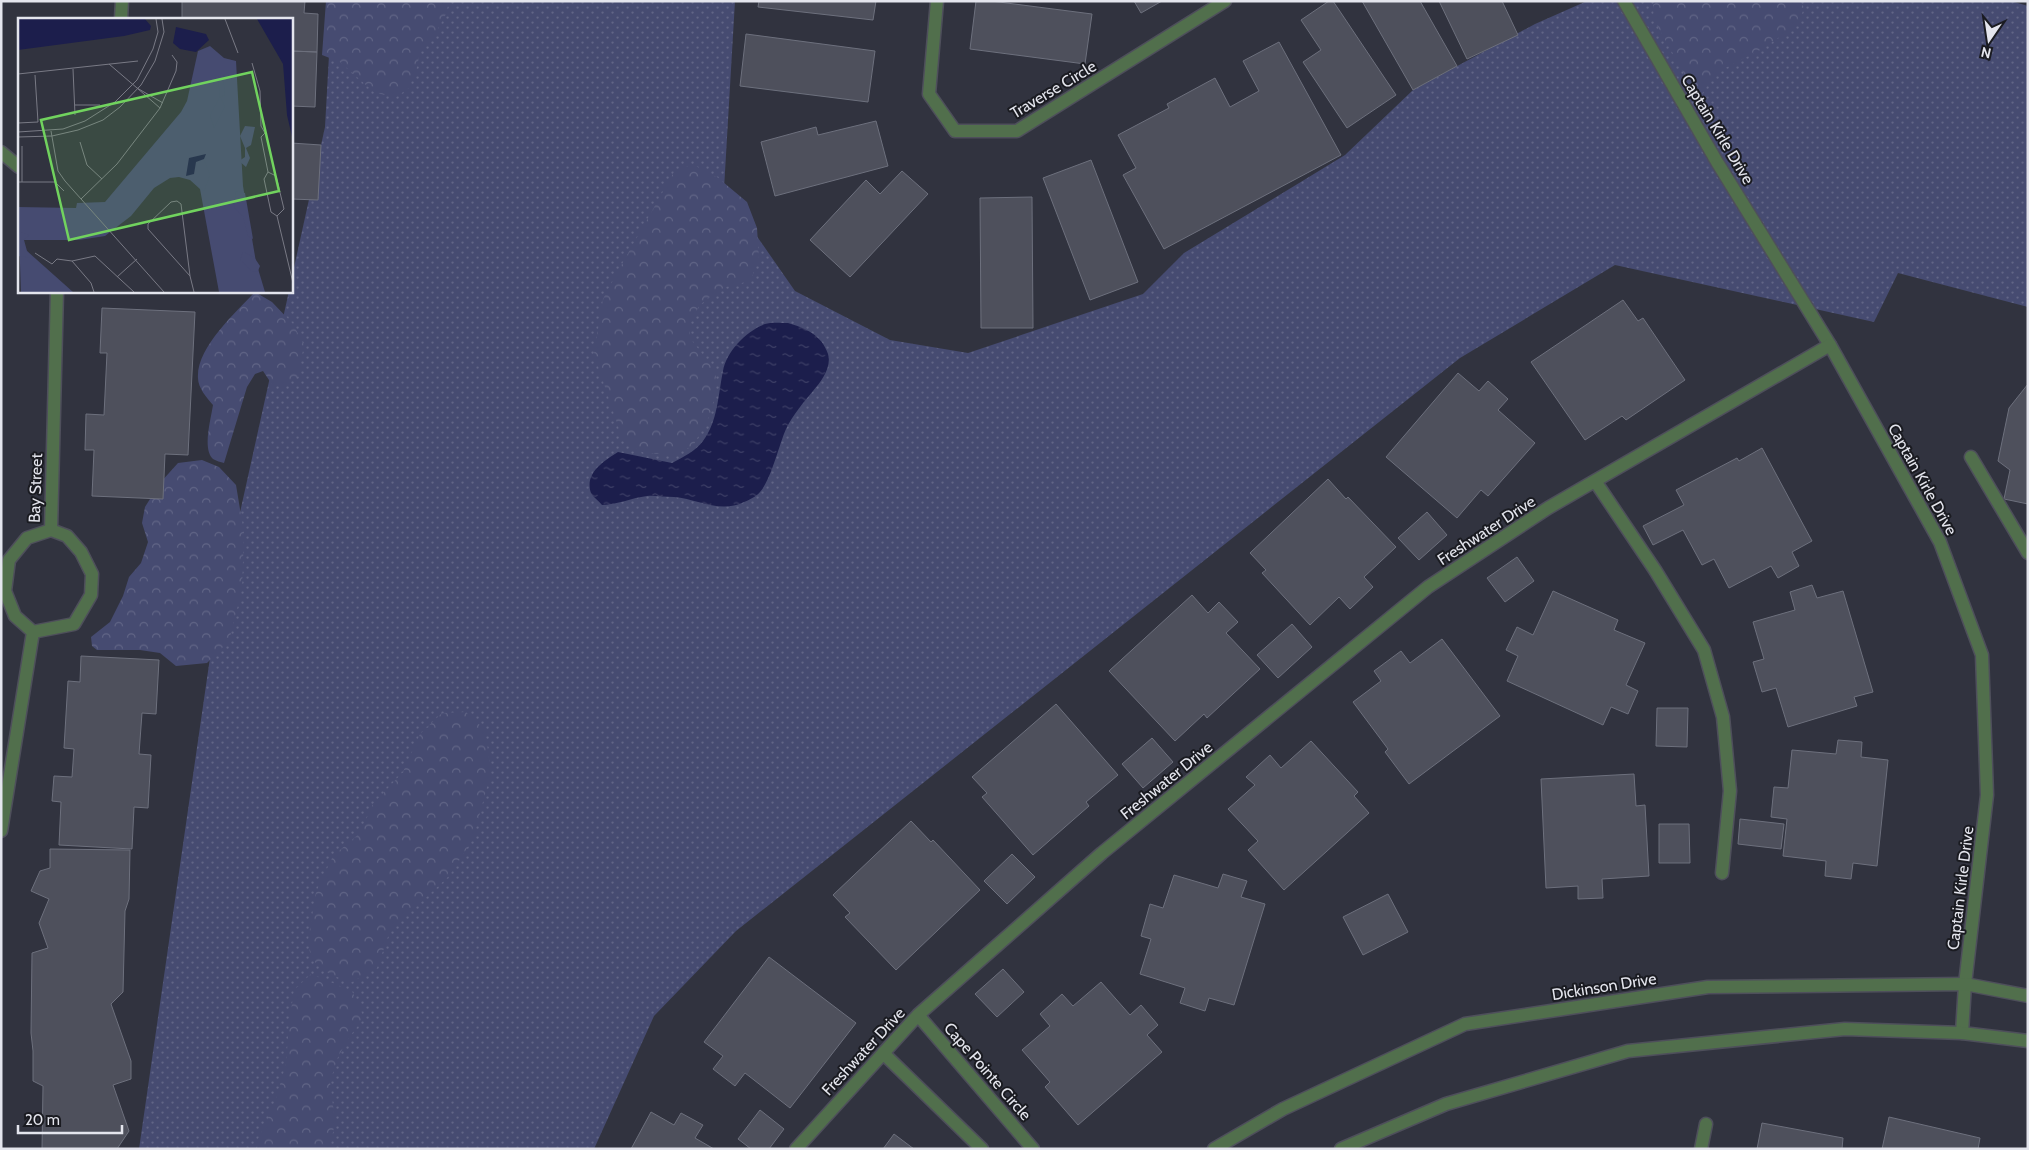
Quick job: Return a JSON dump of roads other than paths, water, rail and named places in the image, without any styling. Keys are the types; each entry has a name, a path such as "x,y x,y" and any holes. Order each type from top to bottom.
{"street":[{"path":"121,18 122,1"},
{"name":"Traverse Circle","path":"937,1 928,94 955,131 1017,132 1225,1"},
{"name":"Captain Kirle Drive","path":"1624,1 1717,162 1830,345 1940,542 1982,654 1988,795 1965,984 1962,1033"},
{"path":"1,152 18,166"},
{"name":"Bay Street","path":"33,632 16,616 5,592 9,560 27,538 51,530 58,292"},
{"name":"Freshwater Drive","path":"796,1149 918,1015 1102,853 1428,587 1548,508 1830,345"},
{"path":"1971,457 2028,553"},
{"path":"1595,481 1656,570 1704,650 1723,717 1730,791 1722,873"},
{"path":"1,831 33,632 74,624 91,595 92,574 81,552 67,536 51,530"},
{"name":"Dickinson Drive","path":"1214,1149 1283,1110 1465,1024 1708,987 1965,984 2028,996"},
{"name":"Cape Pointe Circle","path":"918,1015 1033,1149"},
{"path":"1341,1149 1446,1104 1628,1051 1845,1029 1962,1033 2028,1041"},
{"path":"883,1053 982,1149"},
{"path":"1702,1149 1706,1124"}],"water":[{"path":"767,323 788,323 801,327 817,337 825,347 829,359 822,379 798,409 786,429 768,479 759,493 744,502 726,507 709,505 683,498 653,496 602,505 593,496 590,479 601,464 618,452 672,463 697,448 712,425 725,364 738,343 758,327"}]}
